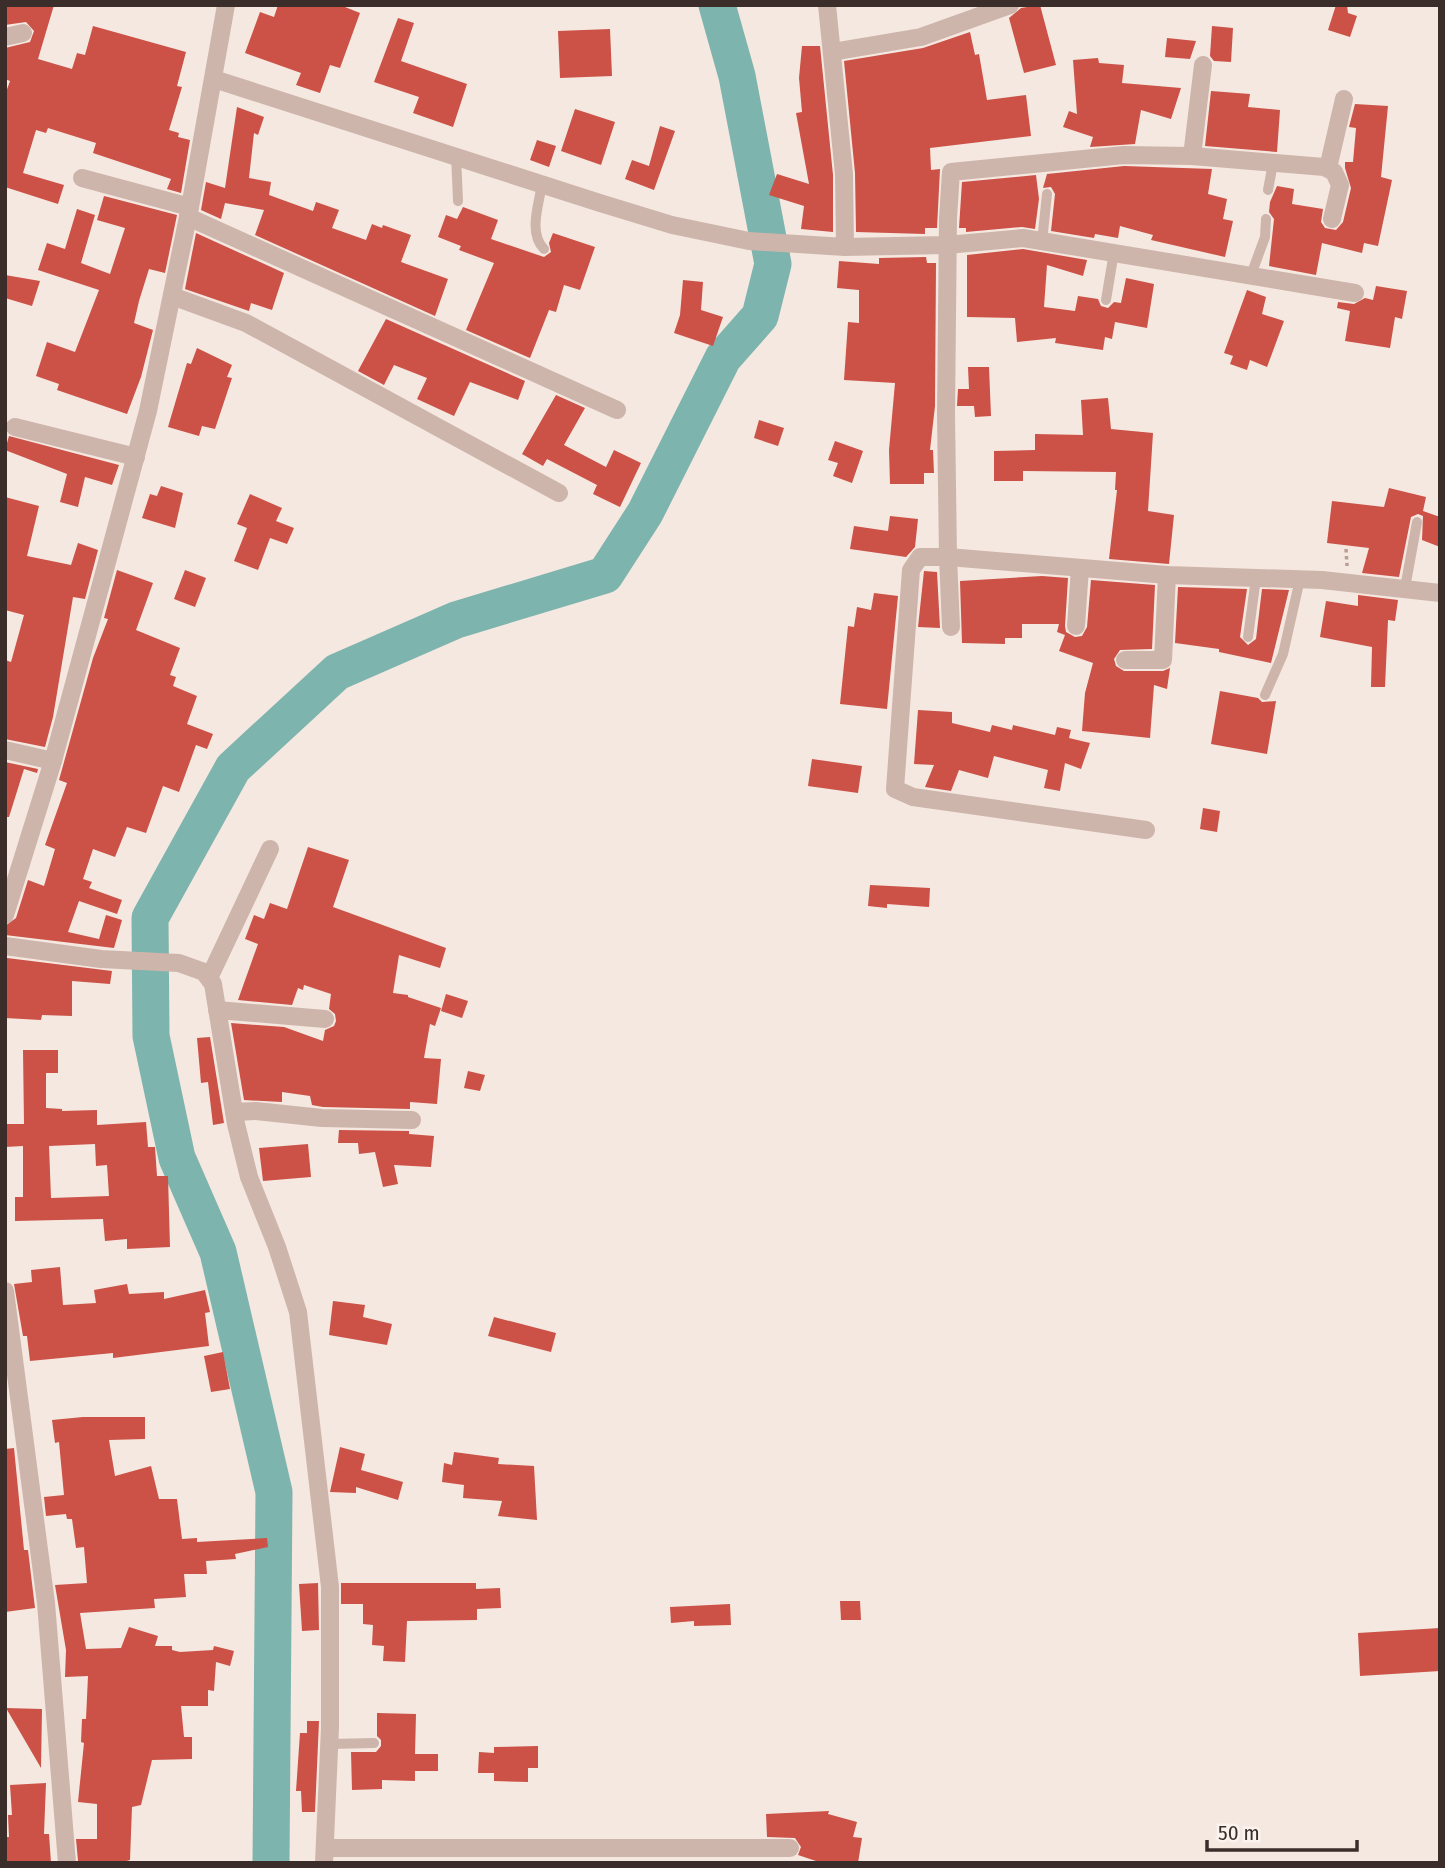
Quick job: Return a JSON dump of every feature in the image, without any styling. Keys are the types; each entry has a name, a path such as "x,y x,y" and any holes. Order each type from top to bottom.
{"street":[{"path":"5,915 54,761 136,457 189,212 226,5"},
{"path":"827,5 844,174 845,247"},
{"path":"832,52 921,37 1010,5"},
{"path":"1192,156 1203,65"},
{"path":"214,79 672,225 749,241 825,247 947,245 1001,239 1042,242 1355,293"},
{"path":"1328,168 1344,99"},
{"path":"951,627 946,519 947,245 951,172 1069,158 1124,155 1192,156 1328,168 1338,177 1340,185 1332,219"},
{"path":"82,178 189,212 617,410"},
{"path":"172,296 246,323 559,493"},
{"path":"15,426 136,457"},
{"path":"1146,830 913,797 895,789 911,570 920,557 1167,575 1300,579 1405,587 1440,593"},
{"path":"1076,626 1080,568"},
{"path":"1125,660 1157,663 1163,660 1167,575"},
{"path":"5,750 54,761"},
{"path":"270,849 210,976 234,1112 250,1177 298,1312 330,1587 330,1744 325,1856 790,1848"},
{"path":"5,946 138,962 179,963 210,976"},
{"path":"218,1010 325,1019"},
{"path":"234,1112 412,1120"},
{"path":"5,1291 47,1603 67,1863"}],"lane":[{"path":"456,156 458,201"},
{"path":"1268,190 1273,163"},
{"path":"542,184 535,231 537,241 544,248"},
{"path":"1042,242 1047,194"},
{"path":"1251,275 1265,237 1266,219"},
{"path":"1106,300 1114,252"},
{"path":"1405,587 1417,522"},
{"path":"1248,637 1256,578"},
{"path":"1265,695 1283,654 1300,579"},
{"path":"330,1744 374,1743"}],"building":[{"path":"5,5 54,5 38,59 72,69 77,53 85,55 93,26 186,52 177,86 182,87 169,130 179,133 178,137 190,140 181,193 167,189 171,179 93,153 96,143 48,128 46,133 36,130 23,173 64,185 58,204 5,187 5,95 10,81 5,79 5,48 30,42 34,31 26,22 5,25"},
{"path":"278,5 340,5 360,13 340,68 330,65 320,93 296,85 301,73 245,53 260,12 274,17"},
{"path":"1040,5 1056,65 1024,73 1009,18 1021,8"},
{"path":"1336,5 1347,5 1348,13 1357,16 1350,37 1328,30"},
{"path":"398,18 414,23 401,61 467,84 453,127 413,113 419,97 374,82"},
{"path":"1212,26 1233,28 1231,62 1214,61 1210,56"},
{"path":"610,29 612,76 560,78 558,31"},
{"path":"970,32 975,55 979,54 987,100 1026,95 1031,136 930,148 931,170 940,169 937,228 925,228 925,234 856,232 855,173 844,61 923,48"},
{"path":"1167,38 1196,41 1190,59 1165,57"},
{"path":"802,46 820,46 833,175 833,232 801,229 804,206 769,195 777,174 809,184 796,113 802,112 799,78"},
{"path":"1098,58 1099,63 1124,65 1122,83 1181,88 1171,119 1141,110 1135,144 1090,147 1093,137 1063,127 1069,111 1077,114 1073,60"},
{"path":"1211,91 1250,94 1248,107 1280,110 1277,152 1205,146"},
{"path":"1355,104 1388,106 1381,177 1392,180 1378,246 1364,243 1362,253 1322,243 1316,275 1269,266 1274,219 1269,212 1270,202 1277,186 1294,189 1292,204 1323,209 1321,222 1325,228 1336,230 1343,222 1351,188 1345,162 1353,162 1356,128 1349,127"},
{"path":"237,107 264,117 258,135 254,133 249,178 271,182 269,195 313,211 316,202 339,210 332,228 366,240 372,224 411,235 401,262 448,279 435,316 255,235 264,210 225,203 221,219 201,210 206,182 225,188"},
{"path":"575,109 615,122 601,165 561,151"},
{"path":"660,126 675,131 654,190 625,179 632,160 649,166"},
{"path":"537,140 556,146 549,167 530,160"},
{"path":"1124,166 1212,169 1208,194 1227,199 1223,219 1233,221 1225,257 1151,240 1153,235 1120,226 1118,238 1095,234 1094,238 1051,231 1055,194 1051,187 1043,188 1047,174"},
{"path":"1036,175 1039,199 1035,229 1022,227 966,232 966,228 959,228 962,182"},
{"path":"104,196 177,215 165,273 149,269 139,301 134,323 153,330 141,377 127,414 57,390 59,384 36,376 47,342 75,352 99,290 38,270 47,243 65,249 77,209 95,215 81,263 110,274 125,228 97,220"},
{"path":"463,207 498,220 491,239 544,257 551,252 549,243 553,233 595,247 580,290 564,285 556,312 549,310 530,358 466,330 494,263 459,250 461,246 438,237 446,215 457,219"},
{"path":"196,233 284,273 272,310 251,303 249,311 185,289"},
{"path":"1023,249 1087,260 1083,276 1047,265 1044,307 1075,311 1078,296 1098,299 1101,306 1108,308 1114,302 1121,303 1126,278 1154,284 1147,328 1115,322 1112,339 1105,337 1103,350 1055,343 1056,338 1017,342 1015,318 967,317 967,255"},
{"path":"926,257 927,263 936,263 935,406 930,450 933,450 934,473 924,473 924,484 890,484 889,450 895,383 844,380 848,322 859,323 859,290 837,288 839,261 879,264 879,258"},
{"path":"5,275 40,281 32,306 5,298"},
{"path":"683,280 703,282 701,310 723,317 713,346 674,333 680,315"},
{"path":"1376,286 1407,291 1402,319 1395,317 1390,348 1345,341 1350,311 1337,308 1338,302 1354,304 1365,298 1373,300"},
{"path":"1247,290 1266,297 1262,314 1284,321 1267,367 1250,360 1247,370 1230,364 1233,356 1224,353"},
{"path":"386,319 525,381 518,400 470,382 454,416 417,399 427,378 394,365 384,385 358,371"},
{"path":"197,348 232,365 227,377 232,378 215,429 202,426 199,436 168,427 187,363 191,364"},
{"path":"968,367 989,367 991,416 975,417 974,406 957,406 958,389 969,389"},
{"path":"556,395 585,408 564,445 606,467 614,450 641,463 620,507 593,494 597,485 547,459 543,466 522,454"},
{"path":"1108,398 1111,429 1153,433 1148,511 1174,515 1169,564 1109,559 1117,490 1116,472 1023,471 1023,481 994,481 994,451 1035,450 1035,434 1083,435 1081,400"},
{"path":"759,420 784,428 778,446 754,438"},
{"path":"9,436 119,465 112,485 85,477 78,507 60,502 67,474 5,450"},
{"path":"835,441 863,451 852,483 833,476 838,463 828,460"},
{"path":"161,486 183,493 175,528 142,518 150,494 157,496"},
{"path":"1389,488 1426,497 1423,511 1440,517 1440,547 1422,540 1423,516 1418,514 1411,517 1399,577 1362,573 1369,548 1327,543 1332,501 1384,507"},
{"path":"250,494 282,508 276,521 294,528 287,544 270,538 258,570 234,561 247,528 237,524"},
{"path":"5,497 39,506 27,556 71,565 78,543 98,550 85,599 73,597 53,717 45,747 5,739 5,660 11,662 24,615 5,610"},
{"path":"890,516 918,519 915,547 906,557 850,549 854,526 888,531"},
{"path":"117,570 153,583 136,630 180,648 170,675 176,677 173,686 197,696 187,724 213,734 207,749 196,745 179,792 163,786 146,833 127,827 115,857 93,849 83,879 92,882 89,888 122,900 117,914 79,901 68,932 99,939 106,915 122,920 114,948 5,935 5,926 16,918 28,880 44,886 55,849 45,845 67,783 59,780 93,658 108,619 104,618"},
{"path":"185,570 206,578 195,607 174,599"},
{"path":"924,571 937,572 940,628 918,627"},
{"path":"1042,576 1068,578 1065,626 1066,632 1075,637 1082,636 1087,627 1091,580 1155,585 1152,649 1120,650 1114,659 1116,666 1124,671 1163,671 1170,668 1167,689 1154,685 1150,738 1082,731 1085,693 1093,663 1059,651 1065,635 1057,632 1059,624 1022,624 1022,638 1005,638 1005,644 962,643 960,581"},
{"path":"1178,587 1247,589 1240,637 1248,645 1256,639 1262,589 1289,590 1271,663 1219,652 1219,649 1175,643"},
{"path":"874,593 898,596 887,709 840,704 848,626 854,627 857,607 871,610"},
{"path":"1358,595 1398,600 1395,621 1388,620 1385,687 1371,687 1372,647 1320,637 1326,601 1358,606"},
{"path":"1220,691 1258,698 1262,702 1276,701 1267,754 1211,744"},
{"path":"918,710 952,712 952,723 990,732 992,725 1012,730 1013,725 1055,735 1057,727 1071,730 1069,738 1090,743 1081,769 1065,763 1060,791 1044,788 1048,770 994,756 988,778 959,770 951,791 925,787 934,765 914,764"},
{"path":"812,759 862,766 858,793 808,786"},
{"path":"5,762 38,769 37,773 24,769 9,817 5,817"},
{"path":"1203,808 1220,811 1217,832 1200,829"},
{"path":"308,847 349,860 333,907 446,948 440,968 399,955 393,993 408,995 441,1008 435,1026 430,1024 424,1058 441,1059 437,1104 410,1102 410,1109 323,1107 312,1105 310,1096 282,1092 282,1102 244,1100 231,1023 284,1027 323,1041 325,1030 334,1026 336,1021 335,1014 329,1009 331,994 304,985 303,990 298,988 292,1005 238,1000 258,944 245,939 254,915 264,919 270,903 287,909"},
{"path":"870,885 930,888 929,907 887,904 887,908 868,906"},
{"path":"7,958 112,971 110,984 72,981 72,1016 42,1015 41,1020 5,1018"},
{"path":"446,994 468,1001 462,1018 441,1011"},
{"path":"210,1037 224,1123 213,1125 208,1082 201,1083 197,1038"},
{"path":"23,1050 58,1050 58,1073 46,1073 46,1108 62,1111 97,1110 97,1125 146,1122 148,1147 155,1147 157,1176 168,1176 170,1247 127,1249 127,1239 105,1241 103,1219 15,1221 15,1197 23,1197 23,1146 5,1147 5,1124 24,1124","holes":["95,1144 96,1166 107,1165 109,1196 51,1198 49,1146"]},
{"path":"468,1071 485,1075 480,1091 464,1088"},
{"path":"339,1130 409,1131 409,1134 434,1136 431,1167 394,1165 398,1184 383,1187 375,1152 359,1154 358,1143 338,1143"},
{"path":"308,1144 311,1177 263,1181 259,1148"},
{"path":"60,1267 63,1305 96,1303 94,1290 127,1284 129,1294 164,1292 164,1299 205,1290 210,1312 205,1313 209,1346 113,1358 113,1353 30,1361 27,1336 23,1336 14,1284 32,1282 31,1270"},
{"path":"333,1301 365,1305 363,1317 392,1324 387,1345 329,1335"},
{"path":"494,1317 556,1333 551,1352 488,1336"},
{"path":"223,1352 230,1389 211,1392 204,1356"},
{"path":"145,1417 145,1439 109,1440 115,1476 151,1466 159,1499 177,1499 182,1539 197,1538 197,1542 267,1538 268,1547 235,1554 236,1559 206,1561 207,1574 184,1574 186,1597 154,1599 155,1608 80,1613 86,1649 121,1648 129,1627 158,1636 155,1646 172,1646 172,1650 180,1652 213,1650 214,1646 234,1651 230,1666 216,1662 214,1691 208,1690 208,1706 181,1706 184,1737 192,1737 192,1759 152,1760 141,1805 132,1807 130,1860 123,1862 78,1861 76,1839 97,1839 97,1804 78,1802 84,1743 81,1742 82,1719 86,1719 88,1676 65,1677 66,1650 55,1585 87,1583 84,1547 76,1548 72,1519 67,1519 66,1514 46,1516 44,1497 64,1495 59,1442 55,1443 52,1420"},
{"path":"340,1447 365,1454 361,1470 403,1482 398,1500 356,1487 356,1493 330,1492"},
{"path":"14,1448 24,1550 28,1550 35,1608 5,1612 5,1449"},
{"path":"454,1452 499,1458 498,1464 534,1466 537,1520 498,1516 502,1501 463,1498 464,1485 442,1482 444,1463 452,1465"},
{"path":"318,1583 319,1630 302,1631 299,1584"},
{"path":"341,1583 476,1583 476,1589 500,1588 501,1608 477,1609 477,1620 407,1621 405,1662 383,1661 384,1646 372,1645 373,1625 363,1624 363,1604 341,1604"},
{"path":"840,1601 860,1601 861,1620 841,1620"},
{"path":"730,1604 731,1625 694,1626 694,1621 671,1623 670,1607"},
{"path":"1440,1628 1440,1671 1360,1676 1358,1633"},
{"path":"6,1708 42,1709 41,1768"},
{"path":"377,1713 416,1714 415,1754 438,1754 438,1771 415,1771 415,1781 382,1780 382,1789 352,1790 351,1752 376,1752 381,1746 381,1740 377,1736"},
{"path":"307,1721 319,1721 315,1812 302,1812 301,1791 296,1791 300,1733 307,1733"},
{"path":"538,1746 538,1768 528,1768 528,1782 494,1781 494,1773 478,1773 479,1752 494,1753 494,1747"},
{"path":"46,1783 44,1834 49,1834 51,1863 5,1863 5,1837 9,1837 8,1815 12,1815 10,1785"},
{"path":"829,1811 828,1814 857,1822 853,1837 862,1838 858,1863 822,1863 798,1855 801,1847 795,1838 767,1837 766,1814"}],"waterway":[{"path":"271,1863 274,1492 218,1252 177,1158 151,1036 150,918 233,768 337,672 456,620 605,575 645,513 723,358 760,316 773,264 737,76 717,5"}]}
